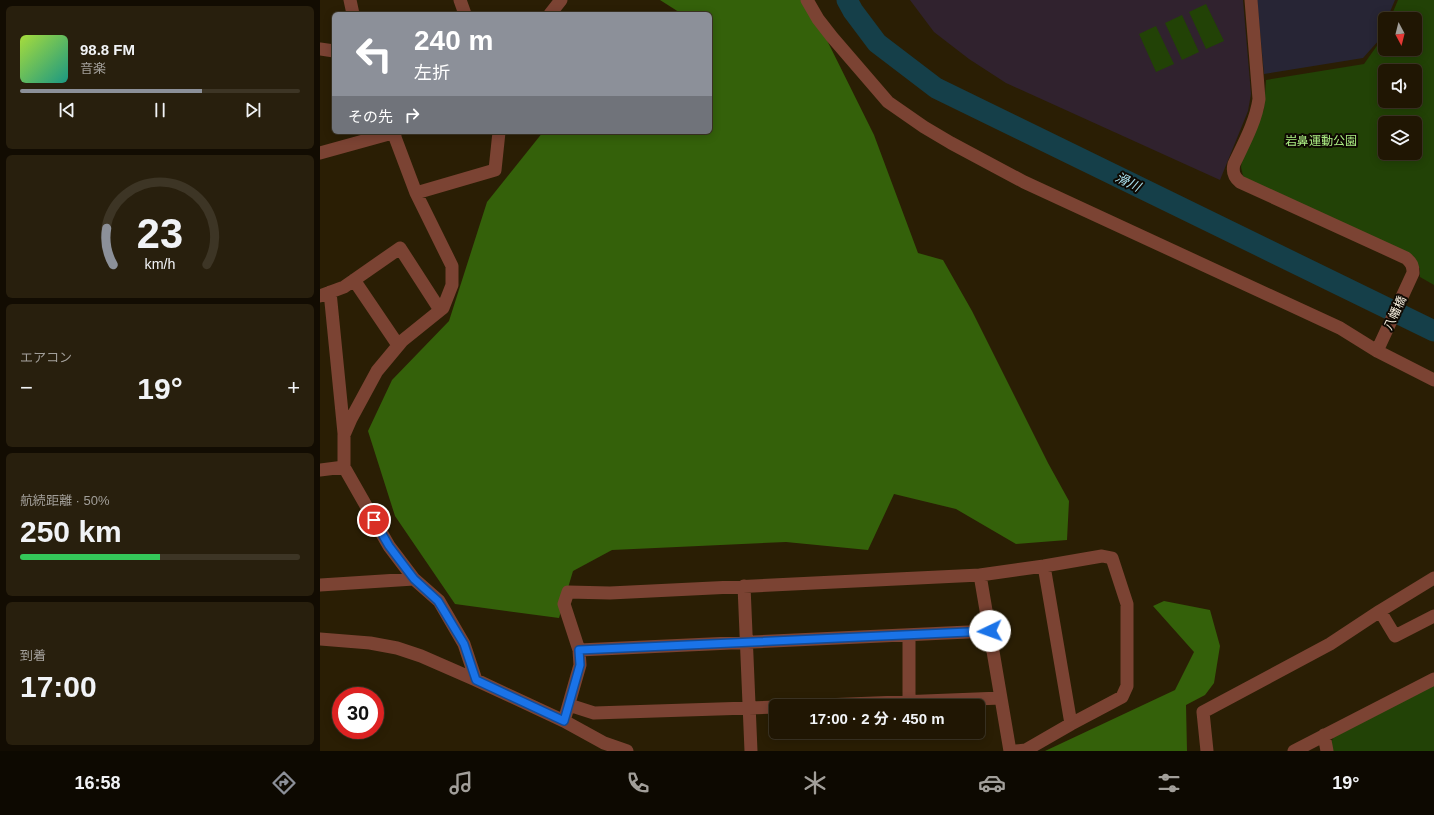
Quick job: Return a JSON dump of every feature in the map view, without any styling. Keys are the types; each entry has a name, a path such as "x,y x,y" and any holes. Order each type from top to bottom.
{"street":[{"path":"350,0 353,12"},
{"path":"552,12 561,0"},
{"path":"807,0 818,19 832,37 888,102 924,127 1024,182 1379,346 1434,380"},
{"name":"八幡橋","path":"1251,0 1259,98 1258,107 1253,121 1234,164 1233,168 1236,178 1240,182 1410,261 1413,266 1413,273 1379,346"},
{"path":"320,49 332,51"},
{"path":"320,153 388,134"},
{"path":"344,435 377,371 402,341 442,308 452,286 452,266 416,193 396,134"},
{"path":"416,193 495,170 499,134"},
{"path":"440,310 400,248 344,287 325,294 344,435 344,467 389,546 414,579 438,601 464,644 476,680"},
{"path":"354,280 398,345"},
{"path":"320,470 344,467"},
{"path":"564,721 580,665 579,650 564,604 568,592 610,593 980,575 1102,556 1112,558 1127,604 1127,686 1122,697 1070,724 1026,750 1016,751"},
{"path":"1044,566 1070,724"},
{"path":"980,575 1010,751"},
{"path":"1208,751 1203,712 1330,644 1434,578"},
{"path":"320,585 414,579"},
{"path":"744,586 751,751"},
{"path":"1380,611 1395,636 1434,616"},
{"path":"579,650 747,644 990,631"},
{"path":"909,635 909,699"},
{"path":"320,640 370,643 397,648 421,656 564,721 604,743 627,751"},
{"path":"1294,751 1434,679"},
{"path":"978,699 1001,698"},
{"path":"569,705 594,713 769,707"},
{"path":"1324,735 1327,751"}],"shaded area":[{"path":"910,0 1243,0 1251,94 1248,111 1220,180 1006,83 969,59 934,32"},
{"path":"1257,0 1395,0 1390,12 1378,12 1378,41 1363,58 1264,74"}],"green space":[{"path":"660,0 807,0 874,135 918,253 943,260 972,311 1048,463 1069,501 1067,540 1016,544 956,509 894,494 868,550 786,542 612,550 573,571 559,618 455,604 395,516 368,431 392,380 449,321 487,202 541,134 712,134 712,12 679,12"},
{"name":"岩鼻運動公園","path":"1398,0 1434,0 1434,285 1420,277 1420,269 1413,256 1249,181 1243,176 1241,167 1242,159 1264,109 1266,80 1364,64 1378,44 1378,56 1422,56 1422,12 1393,12"},
{"path":"1206,4 1224,41 1206,49 1189,12"},
{"path":"1182,15 1199,52 1182,60 1165,23"},
{"path":"1156,26 1174,64 1156,72 1139,34"},
{"path":"1164,601 1210,610 1220,646 1214,683 1205,695 1186,705 1187,751 1045,751 1175,690 1194,652 1153,606"},
{"path":"1434,684 1434,751 1332,751 1331,743 1334,736"}],"waterway":[{"name":"滑川","path":"847,0 853,11 877,43 936,88 1434,331"}],"route":[{"path":"374,520 389,546 414,579 438,601 464,644 476,680 564,721 580,665 579,650 747,644 990,631"}]}
